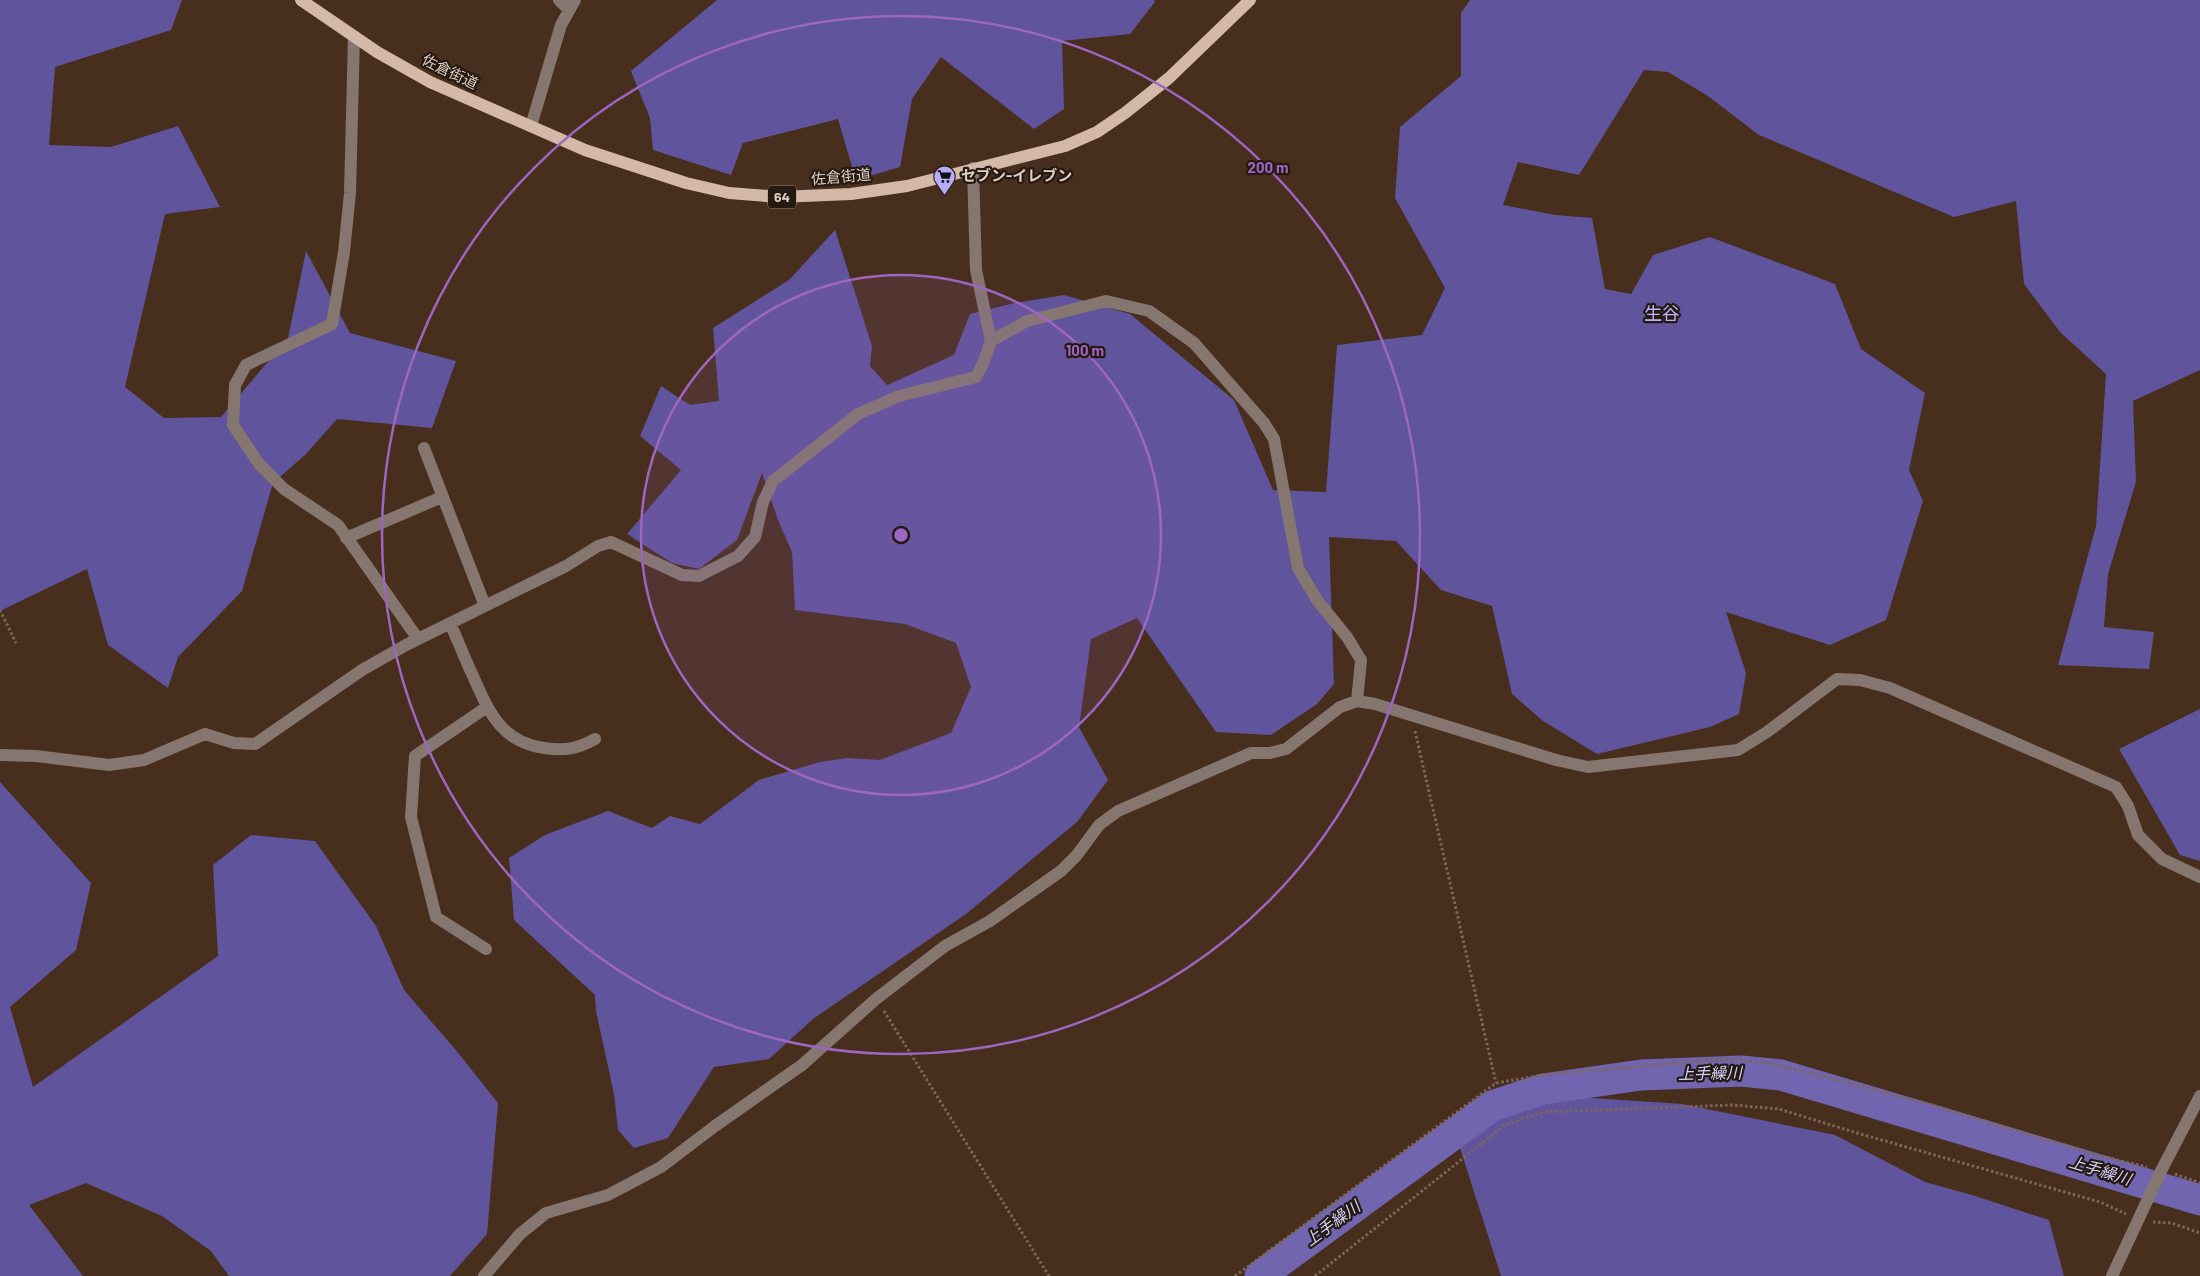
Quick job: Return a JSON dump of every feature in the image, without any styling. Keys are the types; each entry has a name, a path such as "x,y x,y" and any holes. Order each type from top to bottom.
{"main road":[{"name":"佐倉街道","path":"302,0 377,52 430,82 585,150 686,183 729,193 779,197 851,194 907,186 1065,146 1097,132 1125,113 1169,78 1250,0"}],"street":[{"path":"531,126 561,25 572,5 559,0"},
{"path":"354,36 350,193 344,252 332,324 246,365 235,385 233,425 259,464 284,489 338,525 418,639"},
{"path":"0,755 36,756 109,765 144,760 205,734 234,742 255,744 362,670 418,639 566,566 598,546 611,542 682,575 699,576 738,556 755,537 763,502 773,480 858,414 899,396 976,377 991,341 976,270 973,168"},
{"path":"991,341 1027,321 1106,301 1149,311 1194,343 1264,423 1274,439 1298,568 1317,600 1347,637 1361,660 1357,701"},
{"path":"424,448 485,606"},
{"path":"346,538 442,497"},
{"path":"450,623 490,714 508,735 527,746 551,749 576,749 595,739"},
{"path":"484,1276 520,1234 546,1213 608,1195 661,1167 715,1126 802,1066 876,999 945,946 990,921 1061,871 1077,855 1099,825 1118,811 1251,753 1270,753 1286,748 1340,707 1357,701 1375,704 1556,760 1588,767 1738,750 1767,732 1836,679 1860,680 1890,688 2116,787 2128,806 2138,835 2162,859 2200,877"},
{"path":"486,949 436,917 411,817 415,756 487,707"},
{"path":"2112,1276 2161,1171 2200,1096"}],"path":[{"path":"0,610 16,643"},
{"path":"1411,715 1496,1083"},
{"path":"876,999 1049,1276"},
{"path":"1235,1276 1496,1083 1550,1074 1727,1059 1770,1062 1929,1104 2200,1183"},
{"path":"1315,1276 1506,1125 1544,1112 1734,1105 1778,1108 1857,1133 2100,1202 2138,1220 2172,1223 2200,1233"}],"shaded area":[{"path":"0,0 182,0 171,30 55,67 49,145 111,147 178,126 220,207 165,214 125,387 164,418 221,417 288,338 306,251 350,333 456,361 432,428 337,419 306,454 273,483 242,591 178,657 168,688 108,645 87,569 2,610 0,614"},
{"path":"717,0 1154,0 1155,2 1130,34 1062,41 1064,109 1034,129 941,57 912,99 900,167 856,180 838,119 743,143 731,175 653,150 650,118 631,71"},
{"path":"1470,0 2200,0 2200,370 2133,401 2136,482 2108,574 2104,627 2154,632 2149,669 2058,665 2096,526 2106,374 2060,332 2024,284 2016,201 1954,217 1759,135 1708,96 1668,72 1644,70 1579,175 1518,162 1503,205 1555,215 1592,218 1605,289 1631,294 1653,255 1710,237 1835,284 1861,349 1925,393 1909,470 1923,501 1886,620 1830,645 1726,612 1746,673 1739,714 1710,727 1597,754 1543,721 1512,694 1492,606 1441,590 1396,541 1329,537 1334,684 1317,704 1271,735 1216,732 1137,618 1091,639 1079,727 1108,780 1077,822 966,914 813,1019 769,1059 714,1067 668,1138 634,1148 618,1130 614,1094 596,1011 595,995 514,920 509,858 545,835 608,811 652,828 670,816 700,824 759,780 820,762 848,758 880,760 951,733 971,687 956,643 905,624 795,610 792,552 778,520 762,473 737,540 699,569 672,563 627,534 681,470 640,436 661,386 690,405 719,401 713,328 789,280 835,230 872,346 870,366 887,385 954,355 970,314 1015,303 1064,295 1130,314 1234,400 1273,490 1326,492 1337,345 1422,335 1445,288 1395,198 1400,127 1461,76 1461,13"},
{"path":"2200,709 2200,861 2180,855 2119,749"},
{"path":"0,782 91,883 76,950 10,1007 33,1087 218,956 213,865 251,835 315,841 376,926 404,990 498,1103 487,1234 450,1276 229,1276 211,1251 162,1216 86,1183 29,1205 83,1276 0,1276"},
{"path":"1545,1095 1682,1104 1835,1135 1925,1182 2049,1220 2064,1276 1501,1276 1458,1142"}],"waterway":[{"name":"上手繰川","path":"1260,1276 1492,1106 1543,1089 1641,1075 1741,1071 1781,1075 2200,1200"}],"place":[{"name":"セブン-イレブン","path":"945,195"}],"district":[{"name":"生谷","path":"1662,314"}]}
